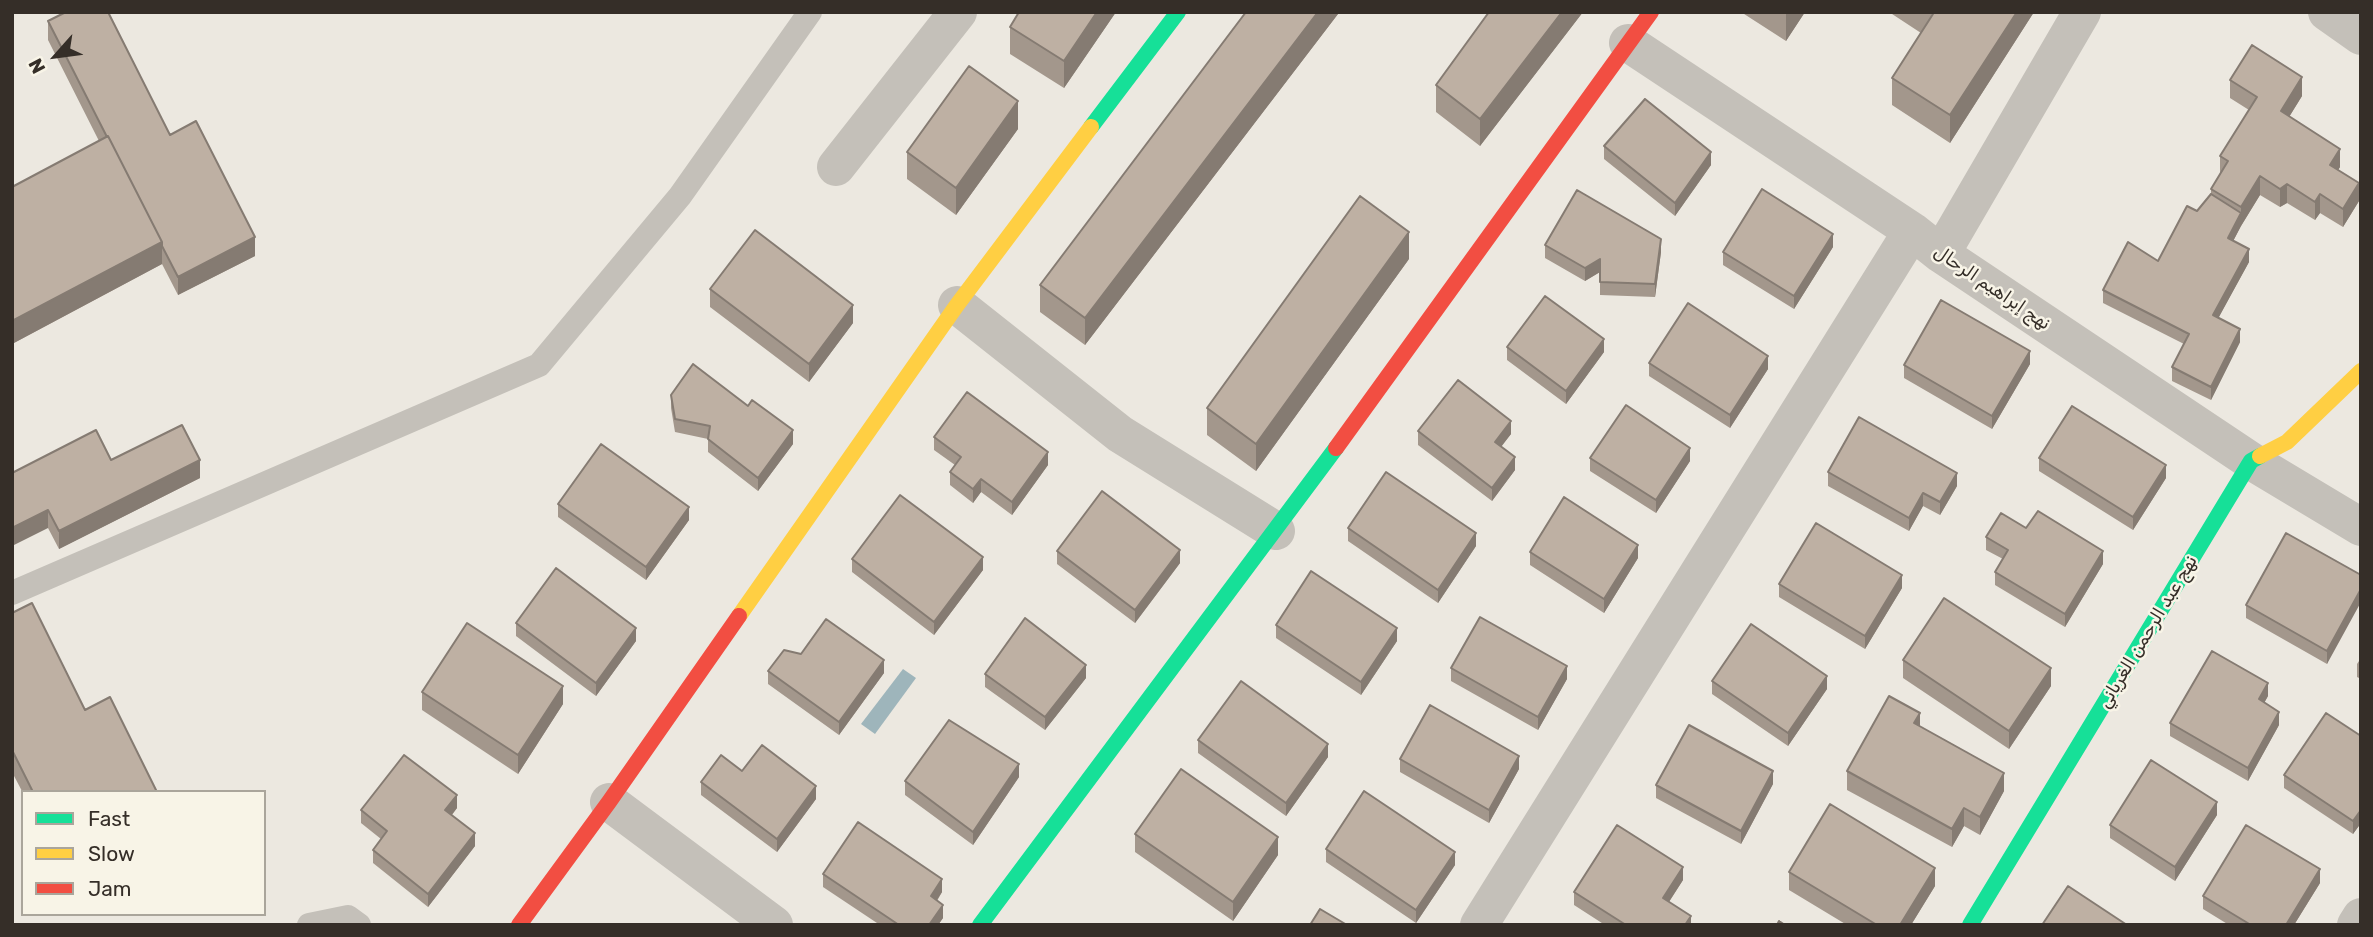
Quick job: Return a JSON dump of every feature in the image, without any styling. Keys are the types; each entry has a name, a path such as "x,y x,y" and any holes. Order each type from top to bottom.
{"street":[{"path":"836,167 958,12"},
{"path":"519,925 609,802 957,305 1178,12"},
{"path":"980,925 1276,531 1651,12"},
{"path":"1941,254 2082,12"},
{"path":"2327,12 2361,36"},
{"name":"نهج إبراهيم الرحال","path":"1628,43 1912,231 1941,254 2251,461 2361,527"},
{"path":"1479,925 1912,231"},
{"path":"957,305 1120,435 1276,531"},
{"path":"2251,461 2287,442 2361,371"},
{"name":"نهج عبد الرحمن الغرياني","path":"1970,925 2251,461"},
{"path":"609,802 774,925"},
{"path":"2356,925 2361,917"}],"lane":[{"path":"12,593 539,365 680,196 810,12"},
{"path":"309,925 348,916 359,925"}],"water":[{"path":"903,669 916,678 875,734 861,724"}],"building":[{"path":"66,12 108,12 170,135 196,121 255,237 178,277 48,21"},
{"path":"1019,12 1097,12 1064,61 1010,27"},
{"path":"1246,12 1318,12 1085,318 1040,285"},
{"path":"1489,12 1562,12 1480,119 1436,85"},
{"path":"1931,12 2017,12 1950,115 1892,78 1933,14"},
{"path":"2252,45 2302,77 2281,111 2340,149 2330,165 2359,183 2343,209 2320,194 2315,202 2287,184 2280,189 2260,176 2241,207 2211,189 2228,161 2220,156 2257,97 2230,80"},
{"path":"969,66 1018,101 956,188 907,152"},
{"path":"1645,99 1711,152 1675,203 1604,146"},
{"path":"108,136 162,242 12,321 12,187"},
{"path":"1762,189 1833,234 1794,296 1723,252"},
{"path":"1577,190 1661,239 1655,284 1600,282 1600,259 1585,268 1545,245"},
{"path":"2211,194 2241,213 2228,238 2249,249 2213,315 2240,329 2211,387 2172,367 2189,334 2103,290 2128,242 2158,261 2187,206 2197,211"},
{"path":"1360,196 1409,232 1256,444 1207,408"},
{"path":"755,230 853,305 809,364 710,289"},
{"path":"1545,296 1604,339 1566,391 1507,347"},
{"path":"1941,300 2030,351 1992,416 1904,365"},
{"path":"1688,303 1768,356 1730,415 1649,363"},
{"path":"693,364 748,406 752,400 793,430 758,478 708,439 710,426 675,419 671,395"},
{"path":"1458,380 1511,421 1495,442 1515,457 1492,488 1418,431"},
{"path":"967,392 1048,452 1012,502 981,479 973,489 950,472 961,457 934,437"},
{"path":"1626,405 1690,448 1656,500 1590,458"},
{"path":"2072,406 2166,465 2133,517 2039,458"},
{"path":"1859,417 1957,473 1940,502 1923,493 1909,518 1828,472"},
{"path":"182,425 200,460 59,531 48,510 12,528 12,473 96,430 111,460"},
{"path":"601,444 689,507 646,567 558,504"},
{"path":"1386,472 1476,533 1438,590 1348,528"},
{"path":"1102,491 1180,550 1135,610 1057,551"},
{"path":"900,495 983,557 934,622 852,559"},
{"path":"1564,497 1638,545 1604,599 1530,552"},
{"path":"2038,511 2103,551 2065,614 1995,572 2008,550 1986,537 2001,513 2026,528"},
{"path":"1816,523 1902,575 1865,636 1779,584"},
{"path":"2286,533 2361,575 2361,589 2327,651 2246,605"},
{"path":"556,568 636,628 596,683 516,623"},
{"path":"1311,571 1397,628 1361,682 1276,625"},
{"path":"1944,598 2051,668 2009,731 1903,660"},
{"path":"32,603 85,710 110,697 156,790 32,790 12,752 12,613"},
{"path":"1480,617 1567,666 1538,717 1451,668"},
{"path":"1025,618 1086,665 1045,717 985,674"},
{"path":"826,619 884,660 839,722 768,671 784,650 801,654"},
{"path":"467,623 563,686 518,755 422,692"},
{"path":"1751,624 1827,676 1788,733 1712,681"},
{"path":"2212,651 2268,683 2259,699 2279,712 2248,768 2170,723"},
{"path":"1241,681 1328,744 1286,803 1198,740"},
{"path":"1889,696 1920,713 1914,723 2004,773 1980,817 1964,808 1952,829 1847,771"},
{"path":"1430,705 1519,756 1489,810 1400,759"},
{"path":"2326,713 2361,736 2361,810 2353,821 2284,775"},
{"path":"949,720 1019,764 973,832 905,781"},
{"path":"1689,725 1773,771 1741,831 1656,785"},
{"path":"762,745 816,786 777,839 701,782 721,755 742,771"},
{"path":"404,755 457,795 445,810 475,833 428,894 373,850 387,831 361,810"},
{"path":"2151,760 2217,802 2175,867 2110,825"},
{"path":"1181,769 1278,837 1233,902 1135,834"},
{"path":"1364,791 1455,852 1416,910 1326,849"},
{"path":"1830,804 1935,868 1900,925 1877,925 1789,872"},
{"path":"858,822 942,879 931,896 943,905 929,925 899,925 823,874"},
{"path":"1617,825 1683,867 1663,898 1691,916 1685,925 1626,925 1574,892"},
{"path":"2246,825 2320,869 2286,925 2251,925 2203,896"},
{"path":"2068,886 2127,925 2042,925"},
{"path":"1320,909 1347,925 1310,925"}],"traffic: fast":[{"path":"1091,127 1178,12"},
{"path":"980,925 1336,448"},
{"path":"1970,925 2251,461 2260,456"}],"traffic: slow":[{"path":"739,616 957,305 1091,127"},
{"path":"2260,456 2287,442 2361,371"}],"traffic: jam":[{"path":"1336,448 1651,12"},
{"path":"519,925 739,616"}]}
